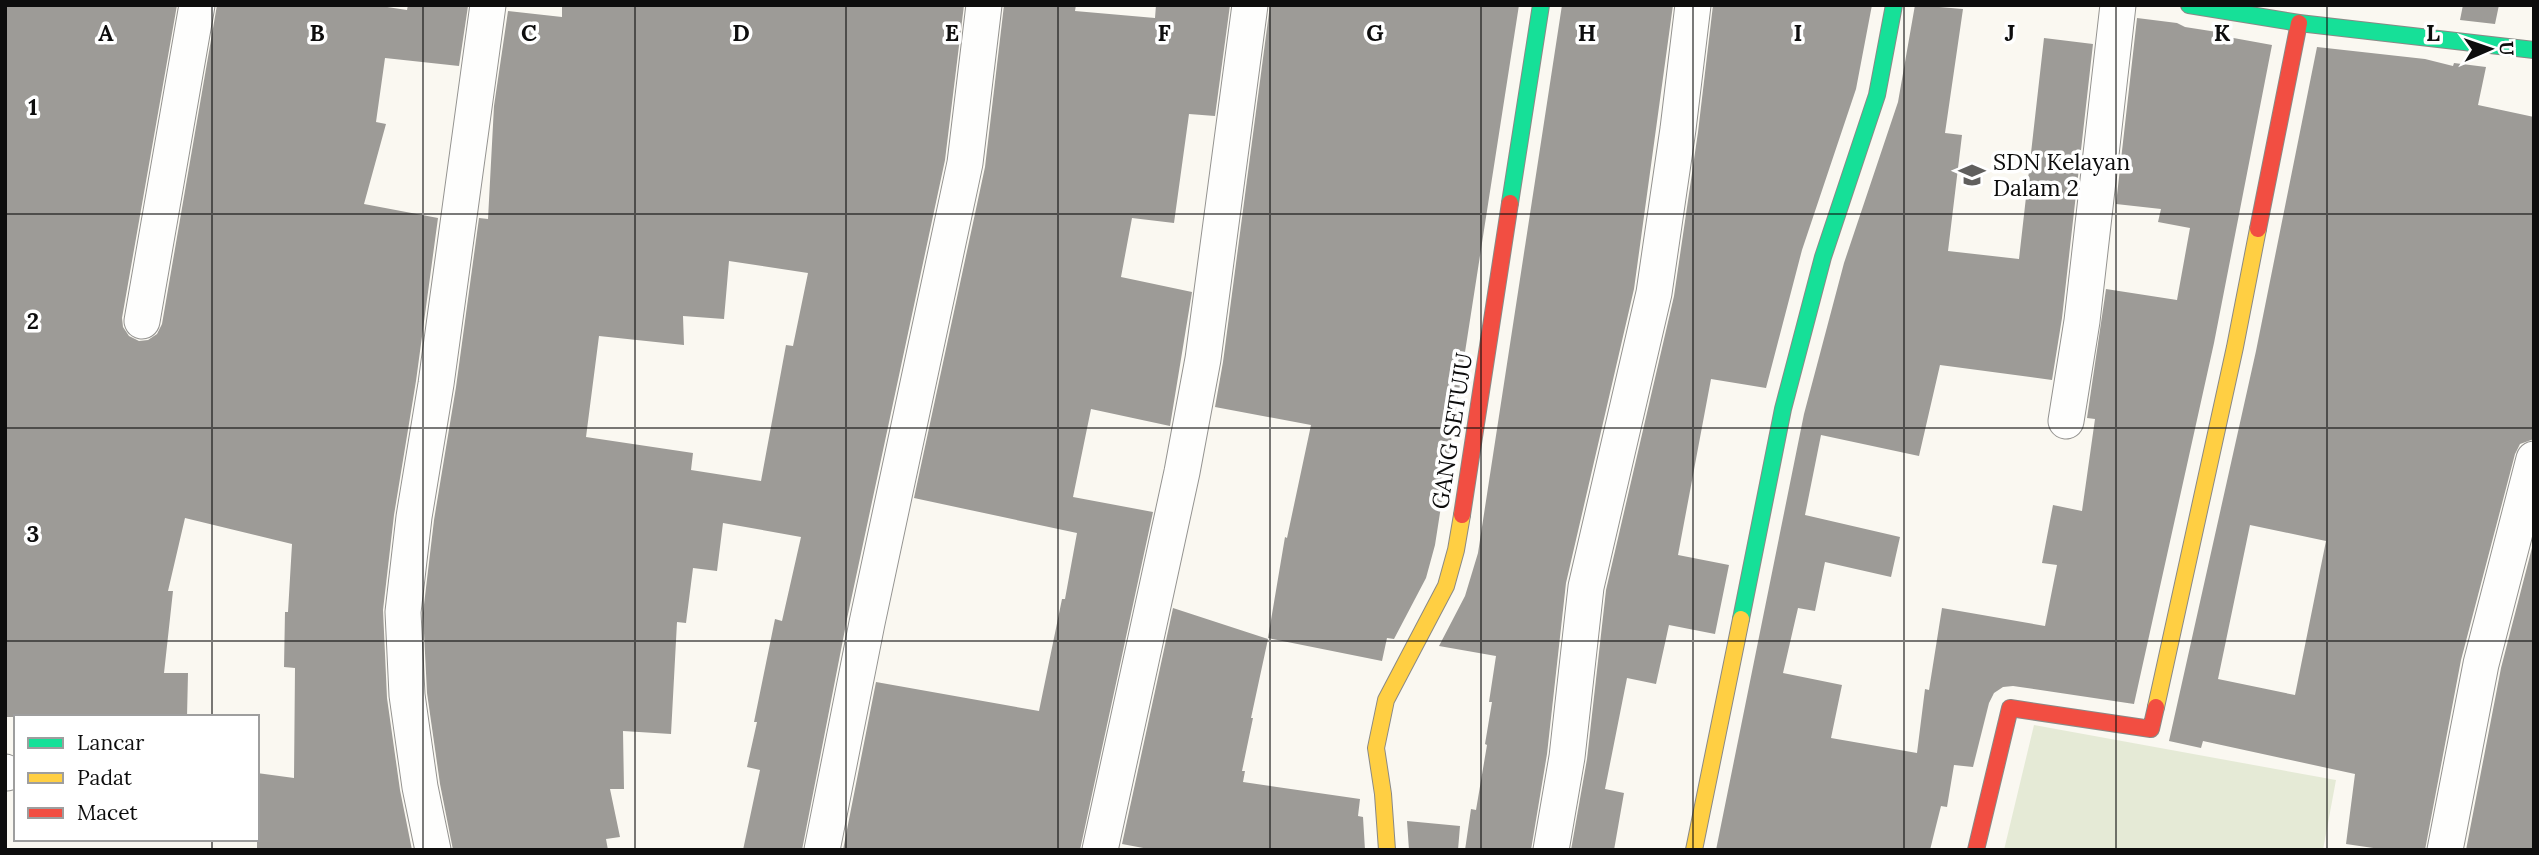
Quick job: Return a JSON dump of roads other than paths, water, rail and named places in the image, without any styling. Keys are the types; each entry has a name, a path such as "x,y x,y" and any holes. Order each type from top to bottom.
{"street":[{"path":"142,321 197,5"},
{"path":"433,850 407,695 403,612 414,517 436,384 488,5"},
{"path":"822,850 867,623 965,163 984,5"},
{"path":"1100,850 1182,472 1203,359 1250,5"},
{"name":"GANG SETUJU","path":"1387,850 1376,748 1386,700 1446,586 1456,550 1541,5"},
{"path":"1552,850 1567,757 1586,587 1654,293 1693,5"},
{"path":"1695,850 1783,409 1823,257 1877,95 1894,5"},
{"path":"2066,421 2082,321 2118,5"},
{"path":"2189,5 2299,23 2534,50"},
{"path":"1976,850 2010,708 2151,729 2235,347 2299,23"},
{"path":"2445,850 2481,664 2534,459"}],"place":[{"name":"SDN Kelayan Dalam 2","path":"1972,175"}]}
